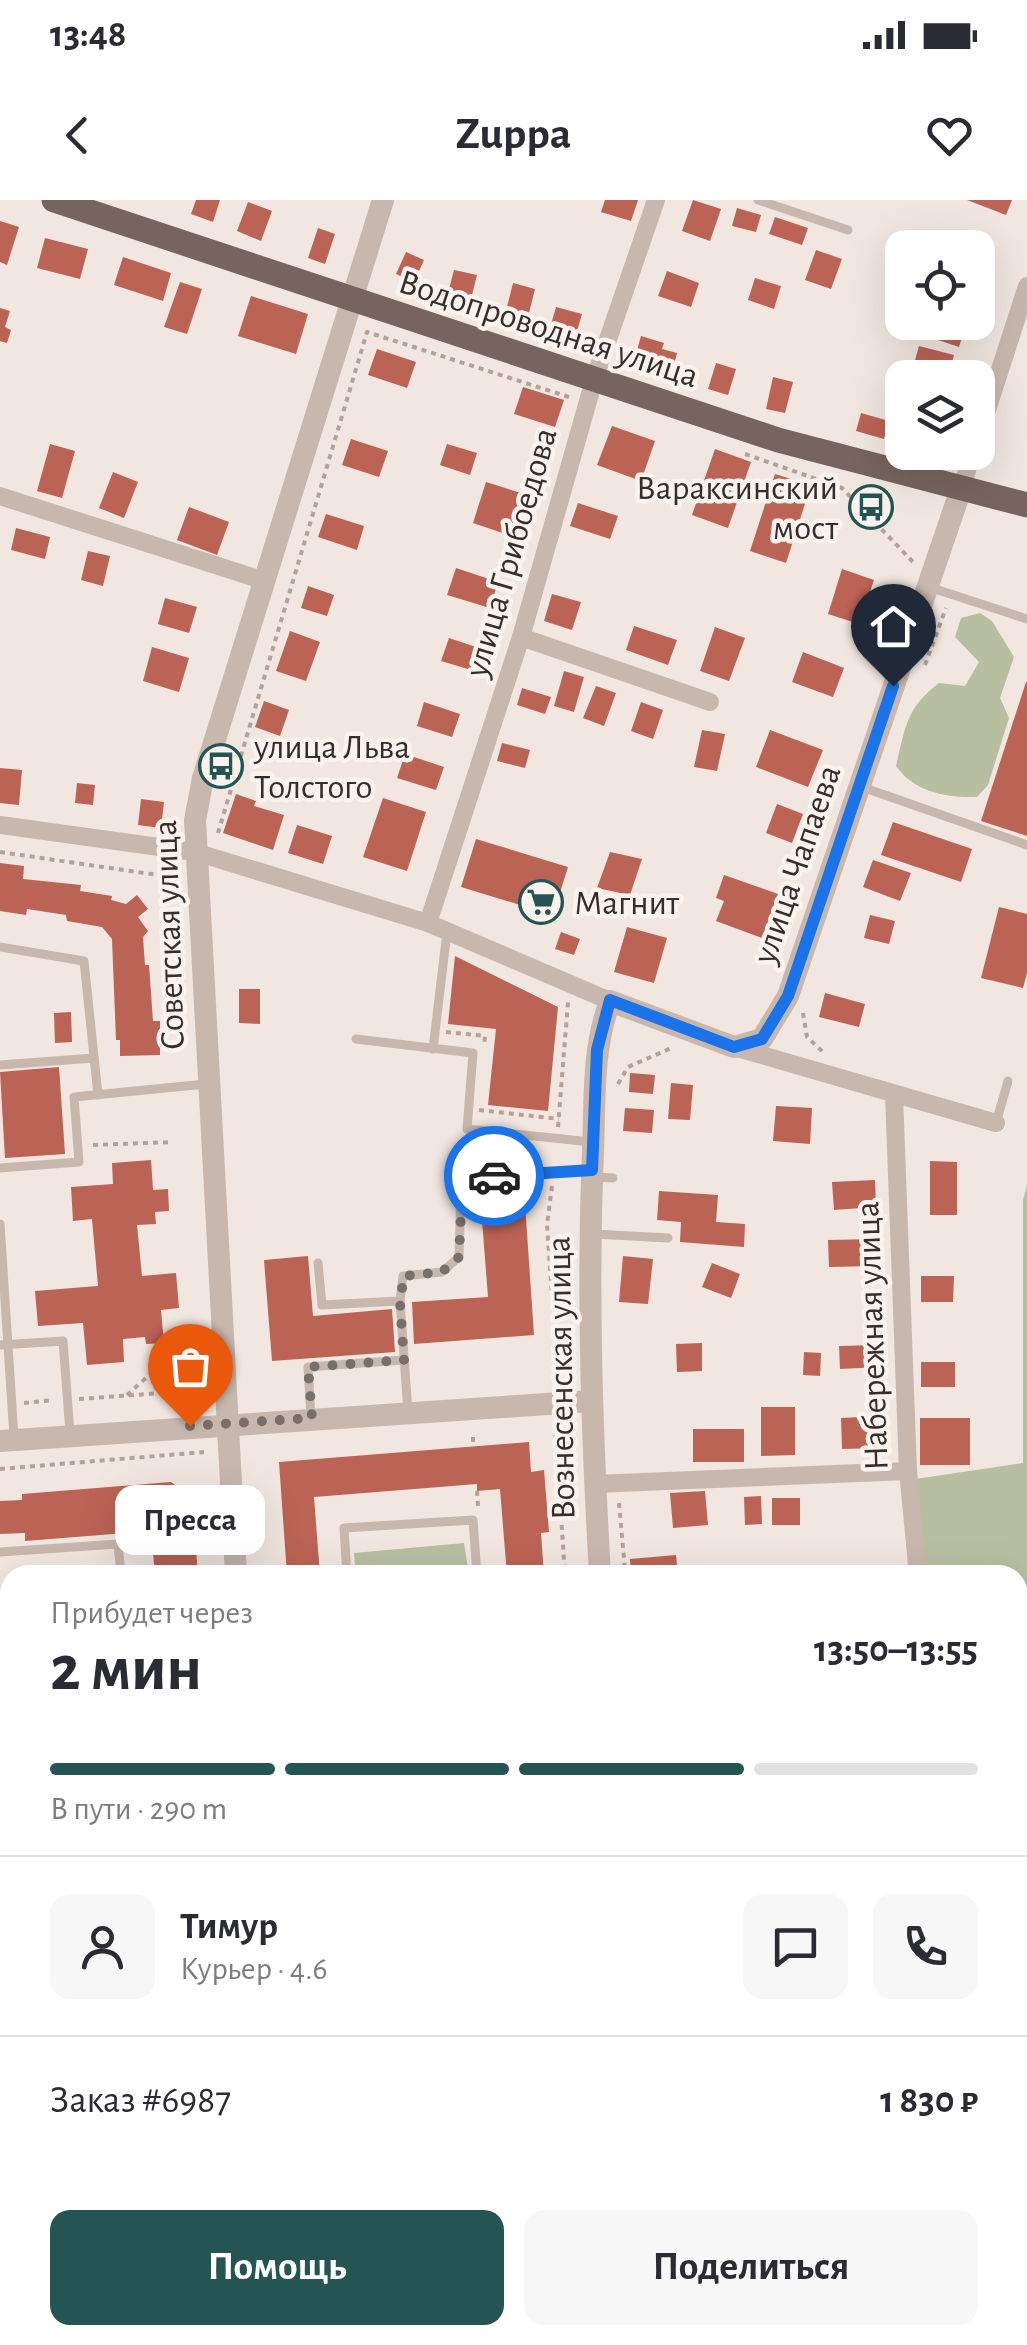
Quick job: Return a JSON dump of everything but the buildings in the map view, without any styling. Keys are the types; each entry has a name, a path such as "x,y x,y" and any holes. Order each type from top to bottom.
{"main road":[{"name":"Водопроводная улица","path":"54,200 350,299 591,391 1027,505"}],"street":[{"name":"Советская улица","path":"236,1565 209,1084 204,851 195,820 203,778 383,200"},
{"name":"улица Грибоедова","path":"428,924 521,637 591,391 656,200"},
{"path":"995,385 1027,286"},
{"name":"улица Чапаева","path":"734,1047 762,1039 788,996 967,470"},
{"path":"0,496 264,581"},
{"path":"521,637 710,702"},
{"path":"0,824 204,851 428,924 734,1047 996,1123"},
{"name":"Вознесенская улица","path":"599,1565 590,1401 591,1234 599,1175 593,1143 597,1050 610,1000"},
{"name":"Набережная улица","path":"894,1094 908,1472 917,1565"},
{"path":"7,1440 590,1401"},
{"path":"595,1484 908,1472"}],"lane":[{"path":"758,200 848,230"},
{"path":"926,586 1027,618"},
{"path":"859,786 1027,845"},
{"path":"433,1049 448,932"},
{"path":"0,947 84,962 98,1095"},
{"path":"356,1039 473,1053 467,1129 593,1143"},
{"path":"0,1064 94,1058"},
{"path":"996,1123 1008,1081"},
{"path":"0,1168 80,1162 74,1098 209,1084"},
{"path":"408,1412 400,1302 404,1276 442,1272 459,1257 462,1189 477,1177 553,1172 599,1175"},
{"path":"0,1227 4,1345 12,1404 7,1440"},
{"path":"591,1234 668,1238"},
{"path":"318,1263 322,1305 400,1302"},
{"path":"4,1345 63,1341 70,1436"},
{"path":"312,1418 308,1367 404,1360"},
{"path":"347,1565 344,1528 473,1520 475,1565"},
{"path":"0,1552 118,1544 120,1565"}],"path":[{"path":"204,851 367,332 591,391"},
{"path":"746,454 842,488 913,561"},
{"path":"924,666 951,594"},
{"path":"0,852 158,875"},
{"path":"557,1139 568,1002"},
{"path":"802,1014 808,1037 828,1058"},
{"path":"617,1099 618,1082 628,1066 684,1046"},
{"path":"78,1146 174,1142"},
{"path":"553,1172 548,1225 560,1402 554,1432 564,1565"},
{"path":"126,1395 186,1342"},
{"path":"12,1404 189,1390"},
{"path":"472,1437 474,1447"},
{"path":"0,1469 204,1452"}],"green space":[{"path":"980,613 992,621 1014,657 1000,698 1009,718 988,785 977,797 954,796 912,782 896,766 908,720 920,701 939,683 965,686 979,662 955,637 961,618"},
{"path":"1027,1185 1027,1565 923,1565 915,1479 1023,1463 1023,1200"},
{"path":"464,1543 467,1565 355,1565 354,1553"}],"way so far":[{"path":"190,1426 312,1418 308,1367 404,1360 400,1302 404,1276 442,1272 459,1257 462,1189 477,1177 494,1176"}],"place":[{"name":"Вараксинский мост","path":"871,507"},
{"name":"улица Льва Толстого","path":"221,766"},
{"name":"Магнит","path":"541,902"},
{"name":"Пресса","path":"190,1426"}],"route":[{"path":"494,1176 592,1170 597,1050 610,1000 734,1047 762,1039 788,996 893,686"}]}
